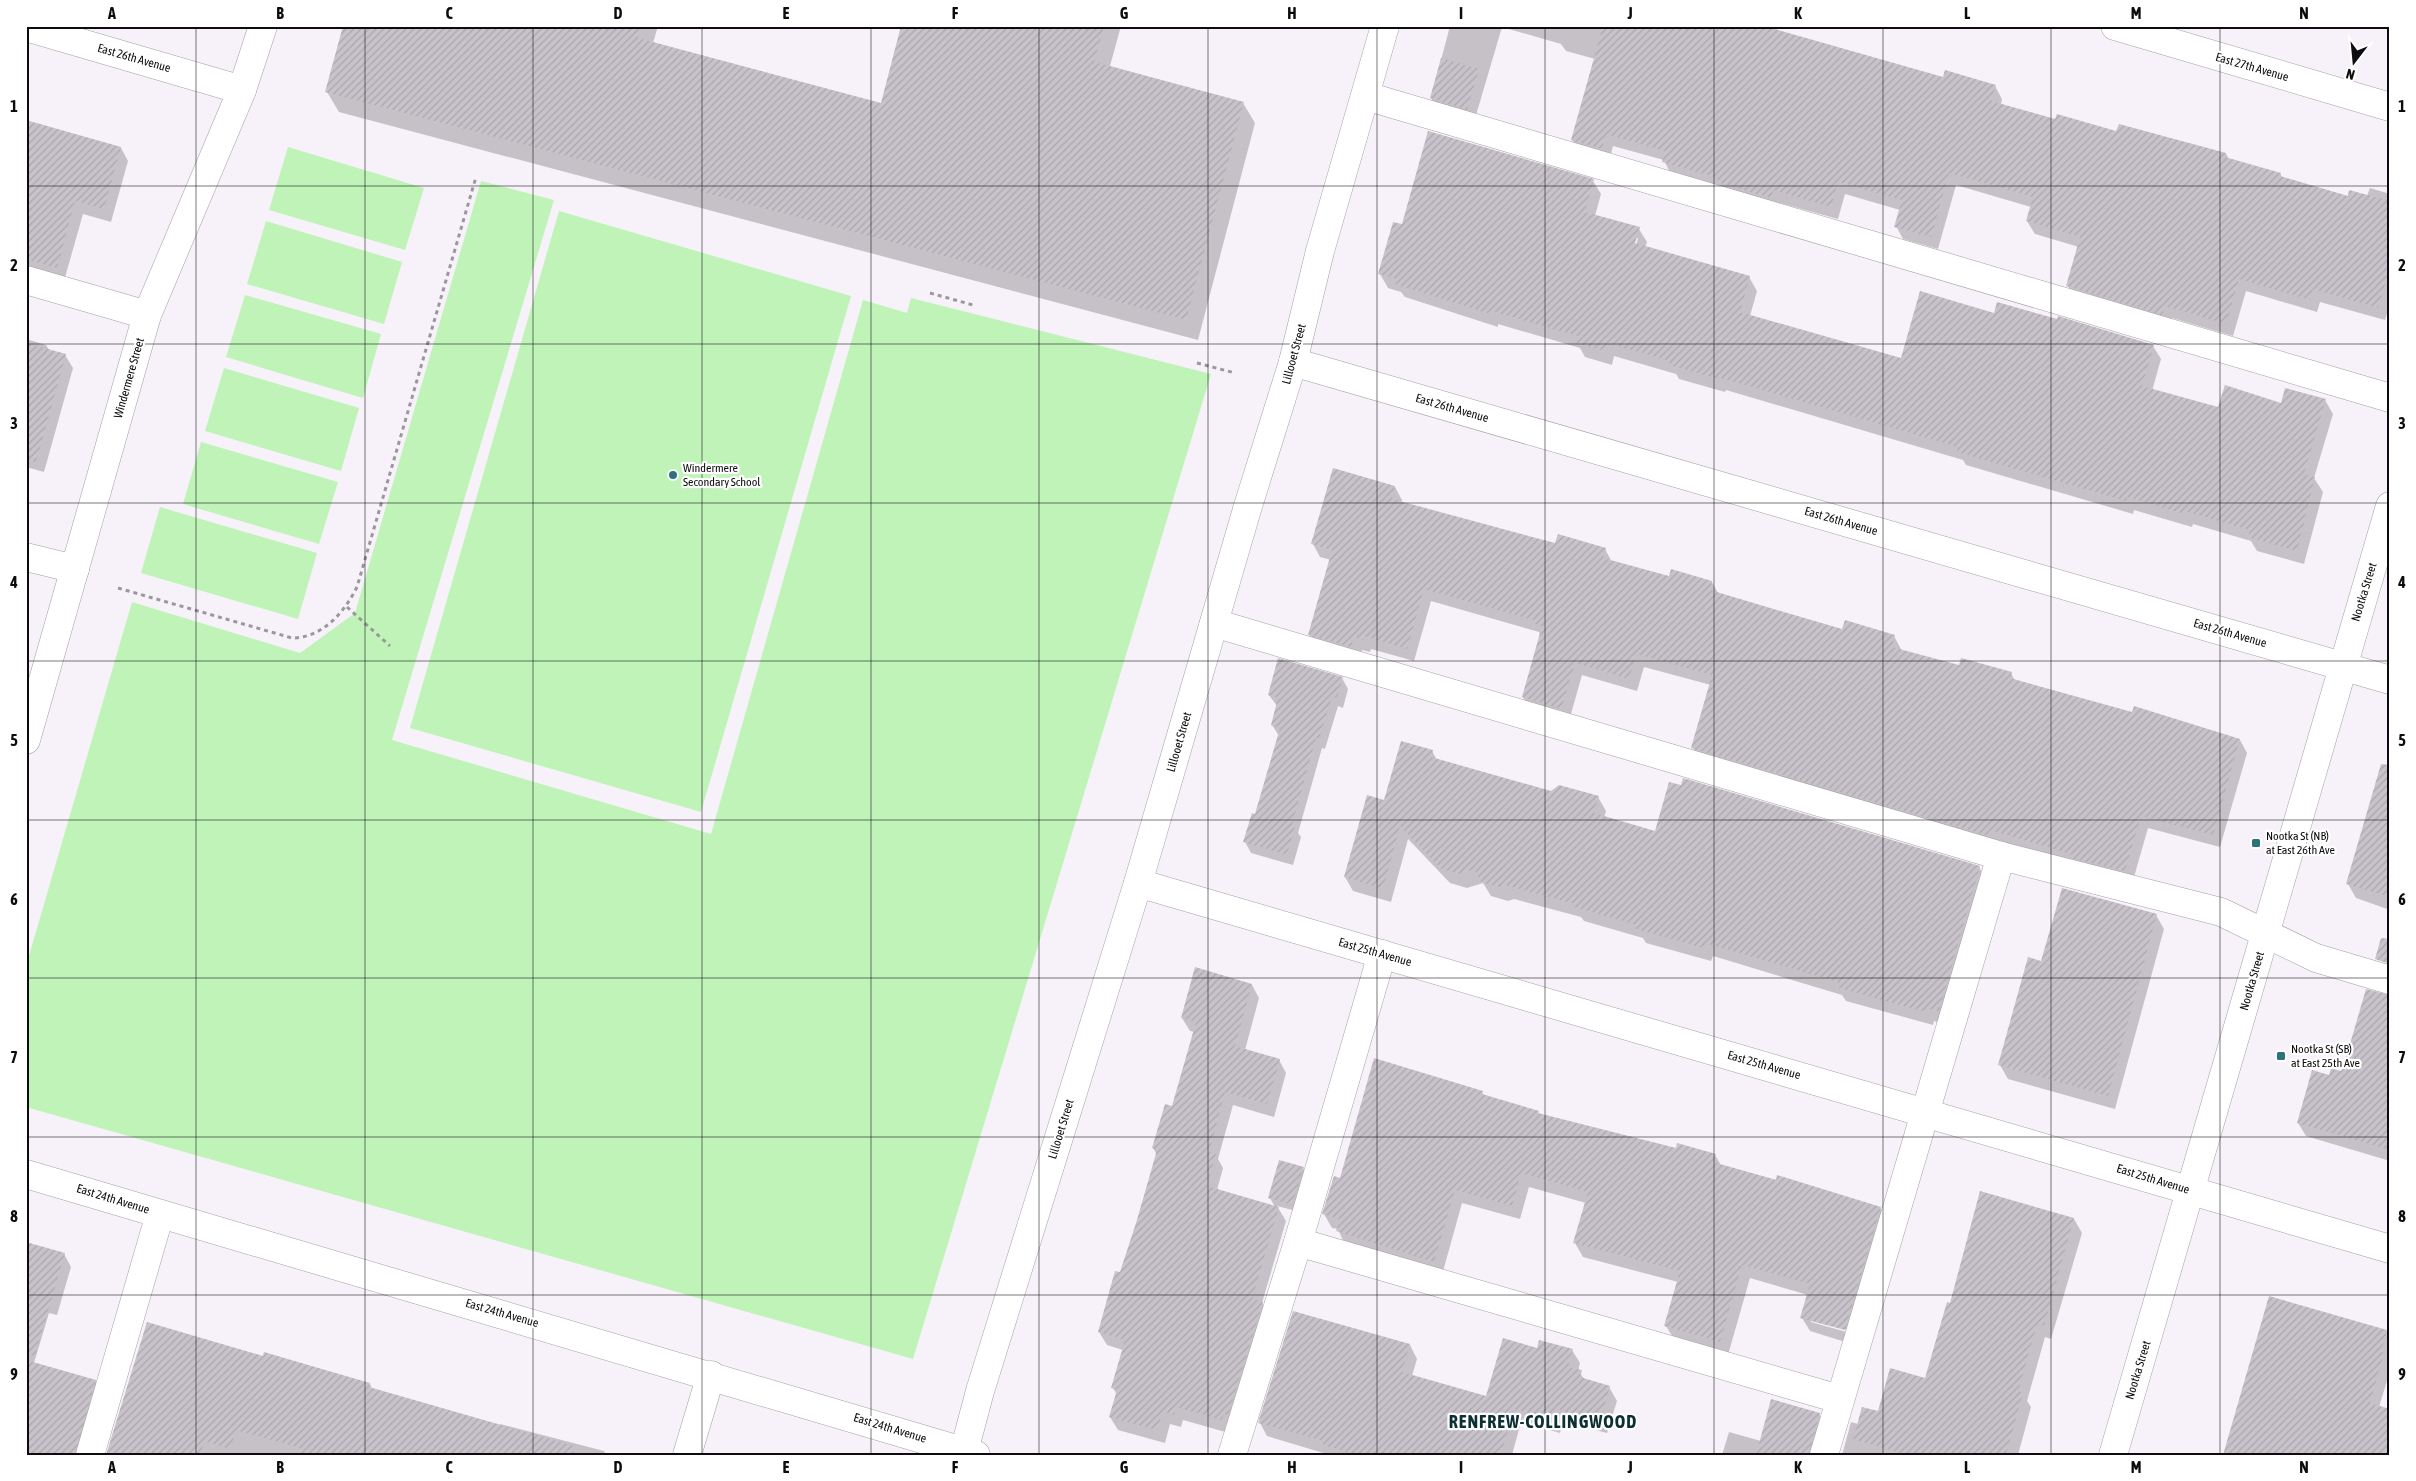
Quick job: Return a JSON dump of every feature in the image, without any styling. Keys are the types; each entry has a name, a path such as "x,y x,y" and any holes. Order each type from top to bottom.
{"street":[{"name":"East 26th Avenue","path":"26,26 242,90"},
{"name":"Windermere Street","path":"26,740 146,315 242,90 263,26"},
{"name":"Lillooet Street","path":"968,1454 983,1382 1138,883 1293,362 1320,251 1385,26"},
{"name":"East 27th Avenue","path":"2115,26 2390,107"},
{"path":"1366,96 2390,398"},
{"path":"26,280 146,315"},
{"name":"East 26th Avenue","path":"1293,362 2390,680"},
{"name":"Nootka Street","path":"2113,1455 2192,1190 2342,666 2390,506"},
{"path":"26,557 75,569"},
{"path":"1214,623 2001,856 2221,912 2316,958 2390,980"},
{"path":"1824,1455 2001,856"},
{"name":"East 25th Avenue","path":"1138,883 2390,1249"},
{"path":"1232,1455 1298,1242 1382,954"},
{"name":"East 24th Avenue","path":"26,1174 711,1374 968,1454"},
{"path":"90,1455 160,1214"},
{"path":"1298,1242 1840,1399"},
{"path":"687,1455 711,1374"}],"path":[{"path":"118,588 292,638 304,638 318,631 347,607 357,587 476,176"},
{"path":"930,294 973,304"},
{"path":"1197,363 1235,373"},
{"path":"347,607 390,646"}],"green space":[{"path":"288,147 424,188 405,250 269,210"},
{"path":"481,181 554,200 392,740 711,834 863,300 907,313 911,298 1211,374 913,1359 26,1107 26,966 132,602 300,653 355,613"},
{"path":"559,211 851,296 701,812 410,728"},
{"path":"266,221 402,262 384,324 247,284"},
{"path":"245,295 381,334 363,398 226,357"},
{"path":"224,368 359,408 341,471 205,431"},
{"path":"201,442 338,482 319,544 183,504"},
{"path":"160,507 317,553 298,619 141,573"}],"building":[{"path":"343,26 641,26 638,38 881,103 901,26 1104,26 1094,62 1244,102 1186,320 325,92"},
{"path":"1603,26 1764,26 1943,77 1945,70 1996,85 1991,101 2055,119 2057,114 2116,131 2119,124 2226,153 2225,157 2281,173 2280,176 2348,196 2349,190 2390,201 2390,267 2378,308 2313,289 2310,300 2239,279 2226,324 2165,306 2162,315 2066,286 2080,237 2026,221 2033,197 1949,173 1931,237 1894,227 1902,200 1838,182 1831,207 1773,190 1771,198 1717,182 1718,178 1662,162 1665,151 1606,134 1602,149 1571,140"},
{"path":"1441,58 1479,69 1467,110 1430,98"},
{"path":"26,120 121,147 104,209 75,201 57,268 26,259"},
{"path":"1428,131 1594,179 1585,212 1640,227 1635,243 1750,276 1740,312 1901,358 1920,291 1994,313 1997,302 2057,319 2058,316 2154,345 2142,386 2218,407 2225,385 2281,403 2285,388 2326,399 2304,474 2315,477 2297,551 2248,537 2250,530 2185,511 2184,514 2127,497 2126,501 1957,452 1958,447 1718,377 1718,379 1669,365 1670,361 1607,343 1605,351 1576,343 1578,336 1491,311 1490,314 1395,284 1397,279 1378,274 1393,222 1402,224"},
{"path":"26,343 66,354 36,462 26,461"},
{"path":"1333,468 1395,486 1392,499 1555,543 1558,534 1606,548 1603,558 1669,576 1671,569 1712,581 1710,590 1842,629 1845,620 1895,635 1892,647 1959,665 1961,658 2012,672 2010,678 2132,712 2134,706 2240,739 2213,835 2141,816 2125,871 2070,858 2071,854 1990,830 1989,836 1691,748 1712,675 1636,654 1629,679 1575,663 1561,709 1522,697 1542,626 1532,623 1533,620 1424,589 1407,649 1364,636 1363,640 1354,637 1351,647 1308,635 1332,550 1311,544"},
{"path":"1278,658 1343,677 1337,698 1332,696 1319,739 1316,738 1292,824 1295,825 1287,855 1243,842 1252,813 1255,814 1280,728 1271,725 1278,698 1268,695"},
{"path":"1401,741 1433,750 1431,757 1551,791 1559,785 1599,796 1594,813 1655,831 1669,782 1681,785 1683,778 1980,866 1939,1011 1926,1008 1925,1012 1836,987 1838,982 1705,943 1704,948 1636,929 1637,925 1574,907 1575,904 1505,885 1499,887 1481,882 1474,869 1459,874 1441,869 1400,826 1383,889 1344,877 1367,795 1384,800"},
{"path":"2381,764 2390,765 2390,897 2346,884"},
{"path":"2062,888 2157,914 2108,1096 1998,1065 2028,957 2041,961"},
{"path":"2381,938 2390,939 2390,964 2375,959"},
{"path":"1195,967 1252,984 1235,1046 1280,1059 1267,1104 1225,1092 1209,1152 1216,1154 1207,1186 1279,1207 1252,1299 1263,1302 1228,1415 1224,1414 1222,1420 1176,1407 1174,1415 1163,1411 1157,1430 1109,1417 1117,1390 1111,1388 1125,1340 1098,1332 1115,1271 1120,1272 1137,1220 1157,1150 1152,1148 1165,1104 1172,1106 1196,1022 1181,1018"},
{"path":"2366,989 2390,995 2390,1150 2297,1123 2312,1070 2329,1075 2331,1068 2341,1071 2343,1068"},
{"path":"1374,1058 1483,1091 1482,1094 1539,1111 1538,1113 1676,1148 1677,1143 1716,1154 1713,1162 1776,1180 1777,1175 1881,1207 1845,1330 1800,1318 1810,1284 1742,1265 1720,1342 1664,1326 1680,1271 1573,1243 1588,1192 1521,1173 1512,1206 1455,1190 1434,1262 1336,1231 1340,1219 1322,1214 1334,1176 1340,1178"},
{"path":"1279,1160 1304,1167 1292,1205 1268,1198"},
{"path":"1980,1191 2074,1218 2044,1326 2037,1324 2018,1391 2023,1393 2006,1455 1907,1455 1853,1439 1862,1407 1878,1411 1890,1368 1925,1378 1947,1302 1950,1303"},
{"path":"26,1242 65,1253 35,1356 26,1354"},
{"path":"2269,1296 2387,1330 2381,1352 2384,1353 2370,1403 2390,1409 2390,1455 2223,1455"},
{"path":"1293,1311 1410,1344 1402,1372 1486,1396 1503,1338 1537,1348 1539,1340 1573,1349 1568,1367 1582,1370 1580,1377 1610,1386 1600,1421 1556,1409 1553,1420 1514,1409 1501,1455 1357,1455 1323,1445 1324,1441 1258,1423"},
{"path":"147,1322 263,1356 264,1352 370,1383 369,1387 574,1446 573,1455 298,1455 300,1448 236,1430 230,1449 204,1441 201,1455 106,1455"},
{"path":"26,1360 96,1380 75,1455 26,1455"},
{"path":"1771,1399 1820,1413 1809,1455 1756,1455"}],"place":[{"name":"Windermere Secondary School","path":"673,475"},
{"name":"Nootka St (NB) at East 26th Ave","path":"2256,843"},
{"name":"Nootka St (SB) at East 25th Ave","path":"2281,1056"}],"district":[{"name":"RENFREW-COLLINGWOOD","path":"1543,1421"}]}
